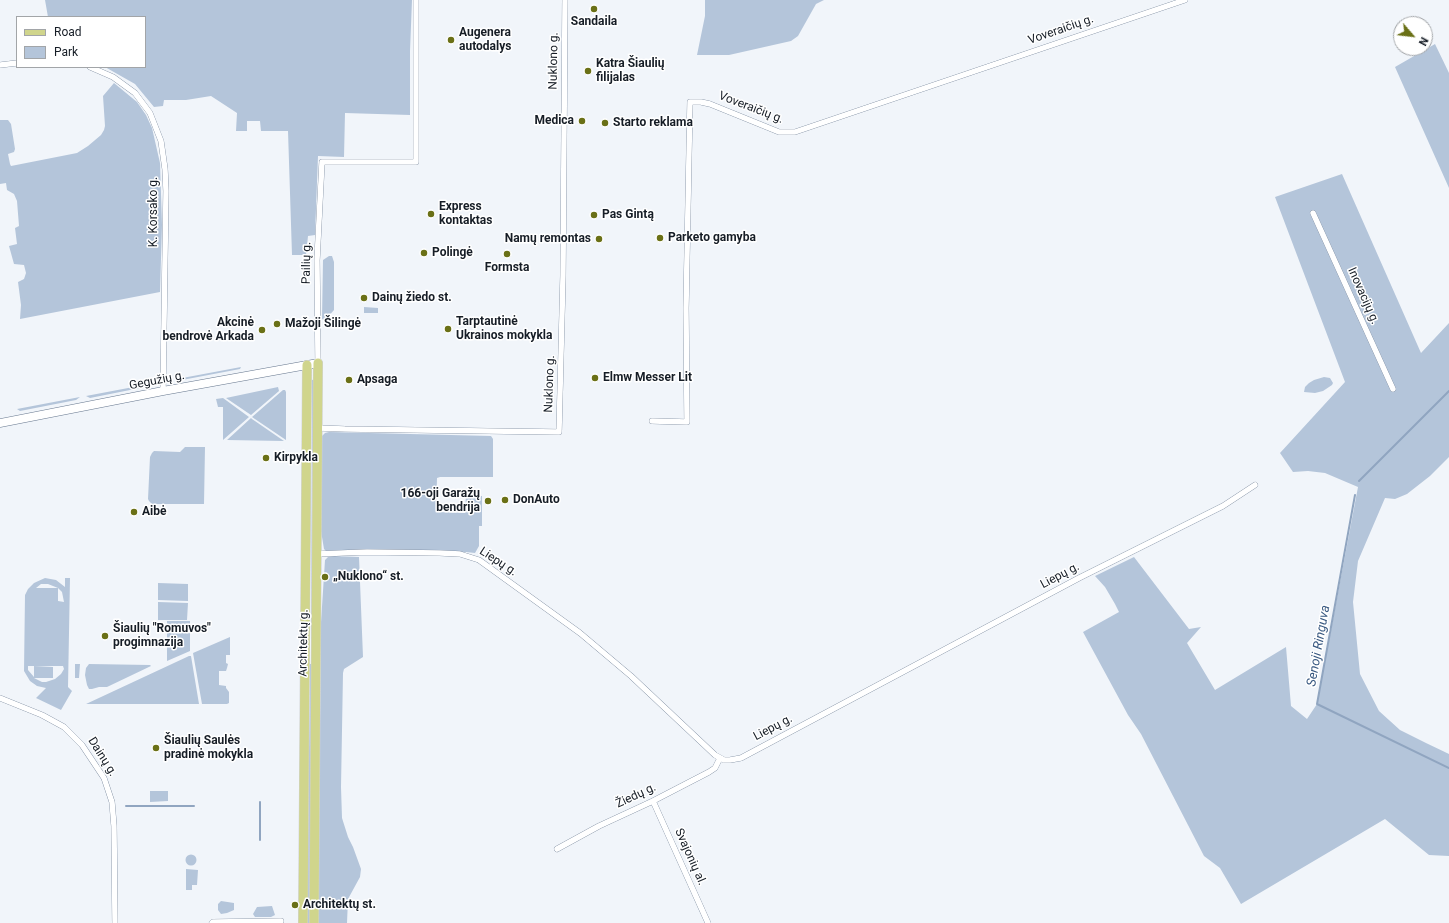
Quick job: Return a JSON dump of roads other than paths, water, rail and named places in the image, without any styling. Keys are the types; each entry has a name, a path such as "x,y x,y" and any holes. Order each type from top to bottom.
{"main road":[{"name":"Architektų g.","path":"314,923 318,363"},
{"name":"Gegužių g.","path":"0,423 163,391 318,363"},
{"name":"Architektų g.","path":"303,923 307,365"},
{"path":"306,662 316,662"}],"street":[{"name":"Pailių g.","path":"318,363 317,260 322,162 416,162 416,0"},
{"name":"Nuklono g.","path":"318,428 560,432 563,284 565,0"},
{"name":"Voveraičių g.","path":"652,421 687,422 686,308 690,102 710,104 779,132 795,132 1185,0"},
{"path":"0,65 16,63"},
{"name":"K. Korsako g.","path":"92,68 113,77 135,93 150,113 161,141 166,191 163,391"},
{"name":"Inovacijų g.","path":"1313,213 1393,389"},
{"name":"Liepų g.","path":"317,554 367,552 440,553 460,554 480,560 580,633 631,676 676,720 720,758 730,760 741,758 1073,582 1223,506 1255,485"},
{"name":"Dainų g.","path":"0,698 42,715 64,727 82,745 104,778 112,802 114,818 115,923"},
{"name":"Žiedų g.","path":"557,849 604,823 653,801 709,772 714,768 720,758"},
{"name":"Svajonių al.","path":"653,801 708,923"},
{"path":"212,923 282,921"}],"waterway":[{"name":"Senoji Ringuva","path":"1359,481 1449,391"},
{"name":"Senoji Ringuva","path":"1355,495 1317,704 1449,768"},
{"path":"260,802 260,840"},
{"path":"126,806 194,806"}],"place":[{"name":"Sandaila","path":"594,9"},
{"name":"Augenera autodalys","path":"451,40"},
{"name":"Katra Šiaulių filijalas","path":"588,71"},
{"name":"Medica","path":"582,121"},
{"name":"Starto reklama","path":"605,123"},
{"name":"Express kontaktas","path":"431,214"},
{"name":"Pas Gintą","path":"594,215"},
{"name":"Parketo gamyba","path":"660,238"},
{"name":"Namų remontas","path":"599,239"},
{"name":"Polingė","path":"424,253"},
{"name":"Formsta","path":"507,254"},
{"name":"Dainų žiedo st.","path":"364,298"},
{"name":"Mažoji Šilingė","path":"277,324"},
{"name":"Tarptautinė Ukrainos mokykla","path":"448,329"},
{"name":"Akcinė bendrovė Arkada","path":"262,330"},
{"name":"Elmw Messer Lit","path":"595,378"},
{"name":"Apsaga","path":"349,380"},
{"name":"Kirpykla","path":"266,458"},
{"name":"DonAuto","path":"505,500"},
{"name":"166-oji Garažų bendrija","path":"488,501"},
{"name":"Aibė","path":"134,512"},
{"name":"„Nuklono“ st.","path":"325,577"},
{"name":"Šiaulių \"Romuvos\" progimnazija","path":"105,636"},
{"name":"Šiaulių Saulės pradinė mokykla","path":"156,748"},
{"name":"Architektų st.","path":"295,905"}]}
